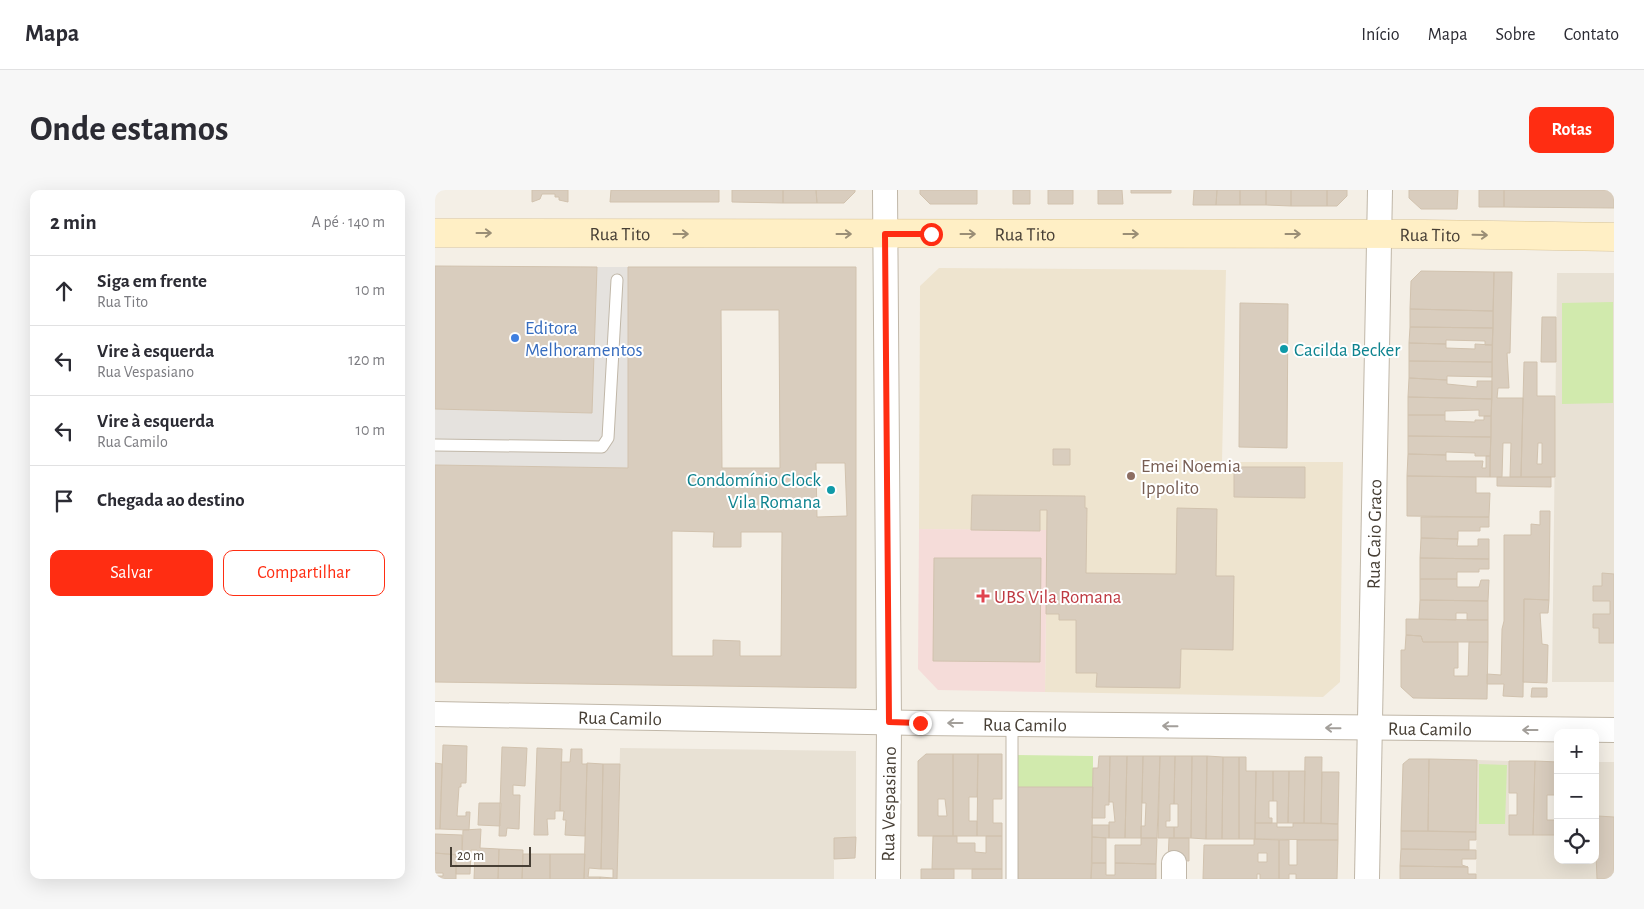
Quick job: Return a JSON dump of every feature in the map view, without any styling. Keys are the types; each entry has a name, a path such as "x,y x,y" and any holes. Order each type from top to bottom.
{"main road":[{"name":"Rua Tito","path":"435,233 1379,234 1614,237"}],"street":[{"name":"Rua Vespasiano","path":"885,190 889,722 888,879"},
{"name":"Rua Caio Graco","path":"1367,879 1380,190"},
{"name":"Rua Camilo","path":"435,714 889,722 1614,730"}],"lane":[{"path":"435,445 602,447 608,438 617,280"},
{"path":"1011,723 1011,879"}],"shaded area":[{"path":"597,267 628,267 628,468 435,465 435,409 592,413"},
{"name":"Emei Noemia Ippolito","path":"939,268 1226,270 1222,462 1343,462 1340,682 1323,697 1045,692 1047,531 919,529 920,286"},
{"path":"1557,273 1614,273 1614,682 1552,682"},
{"name":"UBS Vila Romana","path":"919,529 1047,530 1045,692 938,690 918,669"},
{"path":"620,748 856,751 856,837 834,838 834,879 617,879"},
{"path":"1477,760 1509,761 1509,834 1554,835 1554,864 1599,864 1599,762 1614,762 1614,879 1476,879"}],"green space":[{"path":"1613,302 1613,403 1562,404 1562,303"},
{"path":"1017,755 1093,756 1093,787 1017,787"},
{"path":"1479,764 1507,765 1505,824 1479,824"}],"building":[{"path":"532,190 568,190 568,202 559,200 559,197 555,197 555,194 542,194 540,199 532,202"},
{"path":"611,190 719,190 719,202 610,202"},
{"path":"732,190 783,190 783,203 732,202"},
{"path":"783,190 816,190 817,203 783,203"},
{"path":"816,190 855,190 855,192 844,203 817,203"},
{"path":"920,190 977,190 977,204 930,204 920,194"},
{"path":"1013,190 1030,190 1030,204 1013,204"},
{"path":"1048,190 1073,190 1073,204 1048,204"},
{"path":"1098,190 1122,190 1123,204 1098,204"},
{"path":"1131,190 1171,190 1171,193 1131,193"},
{"path":"1194,190 1217,190 1216,205 1193,205"},
{"path":"1217,190 1240,190 1240,205 1216,205"},
{"path":"1240,190 1266,190 1266,205 1240,205"},
{"path":"1266,190 1291,190 1291,206 1266,205"},
{"path":"1291,190 1327,190 1327,206 1291,206"},
{"path":"1327,190 1347,190 1347,196 1337,206 1327,206"},
{"path":"1409,190 1458,190 1457,209 1421,209 1409,198"},
{"path":"1479,190 1504,190 1504,207 1479,207"},
{"path":"1504,190 1614,190 1614,208 1504,207"},
{"name":"Editora Melhoramentos","path":"435,266 597,267 592,413 435,409"},
{"path":"628,267 856,267 856,688 435,682 435,465 628,468"},
{"path":"1421,271 1494,272 1493,311 1410,309 1411,281"},
{"path":"1494,272 1512,272 1510,353 1507,353 1509,388 1498,388 1497,398 1523,398 1521,477 1510,477 1511,443 1503,443 1502,477 1490,477"},
{"path":"1240,303 1288,304 1287,448 1239,447"},
{"path":"1410,309 1493,311 1493,328 1410,327"},
{"path":"721,310 779,310 780,468 722,468"},
{"path":"1542,317 1556,317 1556,362 1541,362"},
{"path":"1410,327 1493,328 1492,345 1485,345 1485,341 1446,340 1446,344 1409,343"},
{"path":"1409,343 1446,344 1446,348 1475,349 1475,344 1492,345 1492,362 1409,361"},
{"path":"1409,361 1492,362 1492,377 1447,376 1447,380 1409,378"},
{"path":"1524,362 1537,362 1537,396 1555,396 1555,477 1521,477","holes":["1538,443 1542,443 1542,464 1537,464"]},
{"path":"1409,378 1447,380 1447,384 1477,387 1477,381 1492,381 1492,399 1408,397"},
{"path":"1408,397 1492,399 1491,416 1479,416 1479,410 1445,411 1445,415 1408,415"},
{"path":"1408,415 1445,415 1445,421 1475,422 1475,420 1484,420 1484,416 1491,416 1491,437 1408,436"},
{"path":"1408,436 1491,437 1490,456 1475,456 1475,453 1446,452 1446,455 1408,454"},
{"path":"1053,449 1070,449 1070,465 1053,465"},
{"path":"1408,454 1446,455 1446,461 1483,461 1482,468 1486,468 1486,456 1490,456 1490,477 1407,476"},
{"name":"Condomínio Clock Vila Romana","path":"816,463 845,463 847,516 817,517"},
{"path":"1234,467 1305,467 1305,498 1234,497"},
{"path":"1407,476 1476,477 1476,493 1490,493 1489,517 1407,516"},
{"path":"1497,477 1551,477 1551,487 1497,486"},
{"path":"972,495 1085,496 1085,508 1087,508 1086,573 1176,574 1177,508 1217,509 1216,576 1234,576 1233,650 1181,649 1180,688 1096,687 1097,673 1076,673 1076,620 1059,620 1059,614 1046,614 1047,510 1040,510 1040,531 971,530"},
{"path":"1540,511 1550,511 1549,600 1524,599 1523,697 1503,696 1504,684 1487,684 1487,674 1501,675 1502,629 1504,621 1504,535 1531,535 1531,524 1540,525"},
{"path":"1421,517 1489,517 1489,527 1480,527 1480,531 1458,531 1458,539 1421,538"},
{"path":"672,531 714,532 713,547 741,547 741,532 782,532 781,656 740,656 740,641 713,640 713,656 672,656"},
{"path":"1421,538 1458,539 1457,546 1478,546 1478,539 1489,539 1489,559 1420,558"},
{"path":"934,558 1041,558 1040,662 933,661"},
{"path":"1420,558 1489,559 1489,569 1479,569 1479,572 1457,572 1457,579 1420,579"},
{"path":"1602,573 1614,574 1614,643 1599,643 1599,628 1593,628 1593,614 1610,614 1610,601 1593,601 1593,586 1602,586"},
{"path":"1420,579 1457,579 1457,587 1479,587 1481,580 1489,580 1488,601 1420,600"},
{"path":"1524,599 1549,600 1548,613 1540,613 1542,644 1548,645 1547,683 1523,682"},
{"path":"1420,600 1488,601 1488,620 1467,620 1467,613 1456,613 1456,620 1419,619"},
{"path":"1406,619 1488,620 1488,642 1423,642 1421,636 1406,635"},
{"path":"1406,635 1421,636 1423,642 1458,642 1458,668 1454,668 1454,676 1468,676 1469,642 1488,642 1487,699 1413,698 1401,687 1401,650 1405,650"},
{"path":"1532,688 1547,688 1547,697 1531,697"},
{"path":"443,745 467,746 466,783 461,783 461,787 459,787 457,816 466,816 466,812 470,812 469,830 440,829"},
{"path":"502,747 527,748 525,786 513,785 513,795 520,795 519,829 507,828 506,836 499,836"},
{"path":"537,748 562,749 560,811 555,811 555,819 547,819 548,835 534,835"},
{"path":"571,749 582,749 582,764 587,764 585,836 565,835 566,820 563,820 564,811 560,811 561,762 570,762"},
{"path":"926,754 953,754 953,836 918,836 918,761","holes":["938,799 945,799 947,816 938,816"]},
{"path":"953,754 978,754 977,797 969,797 969,821 977,821 977,836 953,836"},
{"path":"978,754 1002,754 1002,799 993,799 993,823 1002,823 1002,836 977,836"},
{"path":"1099,756 1110,756 1109,805 1105,805 1105,818 1092,818 1093,768 1098,768"},
{"path":"1110,756 1127,756 1125,838 1109,838 1109,822 1115,822 1113,802 1109,802"},
{"path":"1127,756 1143,756 1141,838 1125,838"},
{"path":"1143,756 1160,756 1157,838 1141,838 1141,826 1145,826 1146,803 1142,803"},
{"path":"1160,756 1175,756 1174,804 1170,804 1170,821 1166,821 1166,827 1174,827 1174,838 1158,838"},
{"path":"1175,756 1192,756 1191,838 1174,838 1174,827 1178,827 1178,804 1174,804"},
{"path":"1192,756 1207,756 1206,839 1191,838"},
{"path":"1207,756 1223,757 1222,839 1206,839"},
{"path":"1223,757 1239,757 1239,839 1222,839"},
{"path":"1239,757 1246,757 1246,771 1256,771 1255,839 1239,839"},
{"path":"1305,757 1322,757 1321,823 1304,823"},
{"path":"1409,759 1429,759 1428,831 1401,831 1403,764"},
{"path":"1429,759 1477,760 1476,832 1428,831"},
{"path":"1509,761 1535,761 1533,835 1509,835 1509,815 1517,815 1517,793 1509,793"},
{"path":"1535,761 1554,762 1554,795 1547,795 1547,820 1554,820 1554,835 1533,835"},
{"path":"435,763 442,764 440,829 435,829"},
{"path":"587,763 603,764 601,869 589,868 588,877 600,877 600,879 584,879"},
{"path":"603,764 620,764 617,879 600,879 600,877 613,878 613,869 601,869"},
{"path":"1256,771 1273,771 1273,801 1269,801 1269,818 1272,818 1272,823 1255,823"},
{"path":"1273,771 1289,771 1288,823 1277,823 1277,801 1273,801"},
{"path":"1289,771 1305,771 1304,823 1288,823"},
{"path":"1322,772 1339,772 1338,824 1321,823"},
{"path":"1017,787 1093,787 1091,879 1018,879"},
{"path":"479,803 501,803 500,826 478,825"},
{"path":"1599,816 1614,817 1614,879 1597,879 1596,864 1599,864"},
{"path":"1255,823 1277,823 1277,827 1293,827 1293,823 1338,824 1338,840 1255,839"},
{"path":"1092,825 1109,825 1109,838 1092,837"},
{"path":"481,829 480,848 499,849 498,879 474,879 477,850 471,850 470,874 456,874 456,855 462,855 463,830"},
{"path":"1401,831 1476,832 1476,840 1469,840 1469,850 1401,849"},
{"path":"435,834 462,835 462,855 435,853"},
{"path":"933,836 957,836 957,843 975,843 975,852 986,853 986,836 1002,836 1002,869 932,869"},
{"path":"856,837 855,858 834,859 834,838"},
{"path":"1092,837 1106,838 1106,863 1092,863"},
{"path":"1141,838 1157,838 1156,864 1115,863 1115,845 1141,845"},
{"path":"1169,838 1189,838 1189,861 1168,860"},
{"path":"1254,839 1279,840 1279,879 1260,879 1260,874 1257,874 1257,879 1203,879 1204,845 1254,845","holes":["1258,853 1267,853 1267,862 1258,862"]},
{"path":"1279,840 1289,840 1289,865 1297,865 1297,840 1338,840 1337,879 1296,879 1296,874 1289,874 1289,879 1279,879"},
{"path":"499,849 523,850 522,879 498,879"},
{"path":"1401,849 1476,850 1476,859 1462,859 1462,865 1468,867 1400,866"},
{"path":"435,853 456,855 456,879 435,879 435,876 443,876 443,873 435,873"},
{"path":"523,854 550,854 550,879 522,879"},
{"path":"550,854 585,854 584,879 550,879"},
{"path":"1092,863 1106,863 1106,875 1115,875 1115,863 1156,864 1156,879 1091,879"},
{"path":"1400,866 1468,867 1468,874 1476,874 1476,879 1400,879"},
{"path":"921,869 954,869 954,879 921,879"},
{"path":"972,869 1002,869 1002,879 972,879"}],"place":[{"name":"Editora Melhoramentos","path":"515,338"},
{"name":"Cacilda Becker","path":"1284,349"},
{"name":"Emei Noemia Ippolito","path":"1131,476"},
{"name":"Condomínio Clock Vila Romana","path":"831,490"},
{"name":"UBS Vila Romana","path":"983,596"}],"route":[{"path":"920,723 889,722 885,234 931,234"}]}
